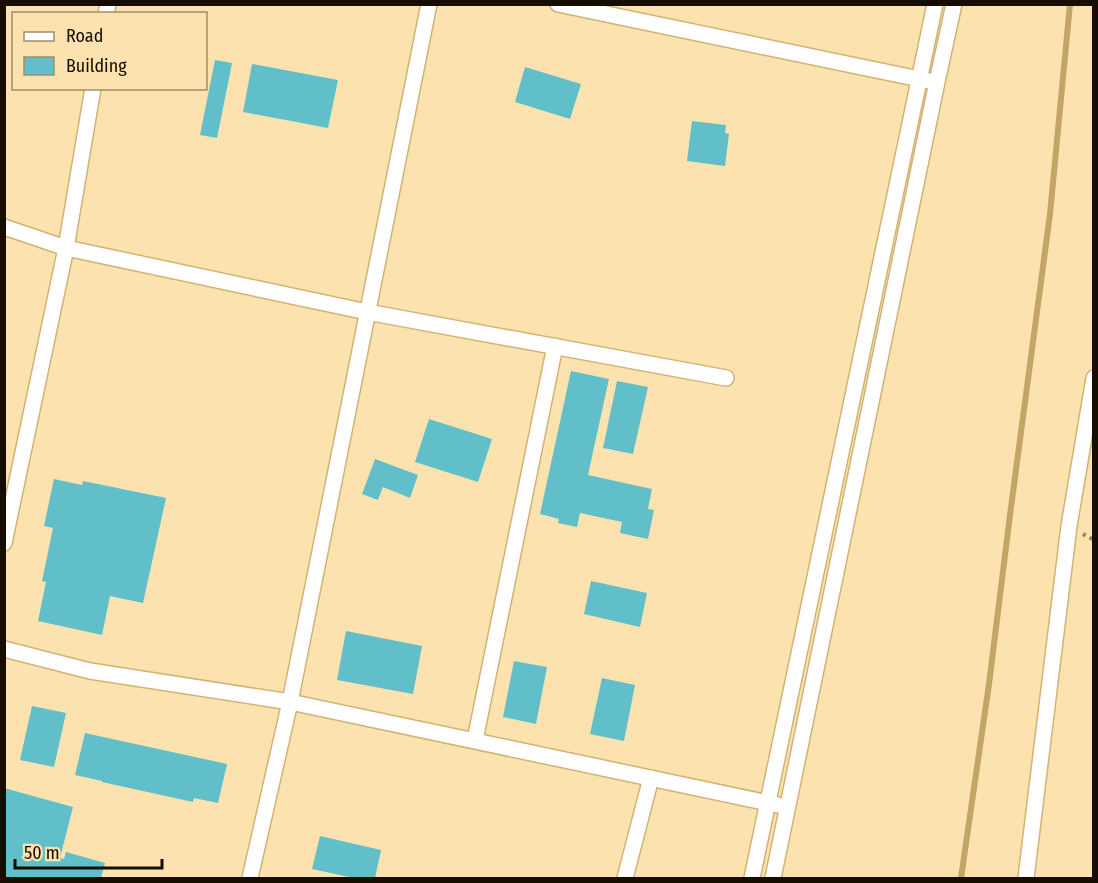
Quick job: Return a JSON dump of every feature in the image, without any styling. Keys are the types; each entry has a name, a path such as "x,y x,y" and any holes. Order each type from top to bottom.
{"street":[{"path":"250,879 290,702 429,4"},
{"path":"558,4 937,82"},
{"path":"752,879 935,4"},
{"path":"773,879 954,4"},
{"path":"4,543 66,248 93,90"},
{"path":"4,227 66,248 367,312 726,378"},
{"path":"475,740 555,346"},
{"path":"1026,879 1069,526 1094,378"},
{"path":"4,649 90,670 290,702 788,808"},
{"path":"625,879 651,778"}],"building":[{"path":"215,60 232,63 217,138 200,135"},
{"path":"252,64 338,80 328,128 243,112"},
{"path":"525,67 581,84 570,119 515,102"},
{"path":"692,121 726,125 725,133 729,134 725,166 687,161"},
{"path":"571,371 609,379 588,475 652,489 648,509 654,510 648,539 620,533 622,522 580,513 577,527 558,523 559,519 540,514"},
{"path":"617,381 648,387 633,454 603,448"},
{"path":"429,419 492,439 478,482 415,462"},
{"path":"375,459 418,475 410,498 383,487 378,500 362,494"},
{"path":"54,479 82,485 83,481 166,498 143,603 110,596 102,635 38,621 46,582 42,581 53,528 44,526"},
{"path":"591,581 647,593 640,627 584,614"},
{"path":"346,631 422,646 413,694 337,680"},
{"path":"514,661 547,667 536,724 503,717"},
{"path":"602,678 635,685 624,741 590,734"},
{"path":"32,706 66,713 54,767 20,760"},
{"path":"85,733 227,764 218,803 194,798 193,802 75,775"},
{"path":"4,788 73,807 60,858 64,859 66,852 105,863 101,878 4,878"},
{"path":"320,836 381,850 375,878 354,878 312,869"}],"waterway":[{"path":"961,878 989,684 1050,214 1070,4"}]}
